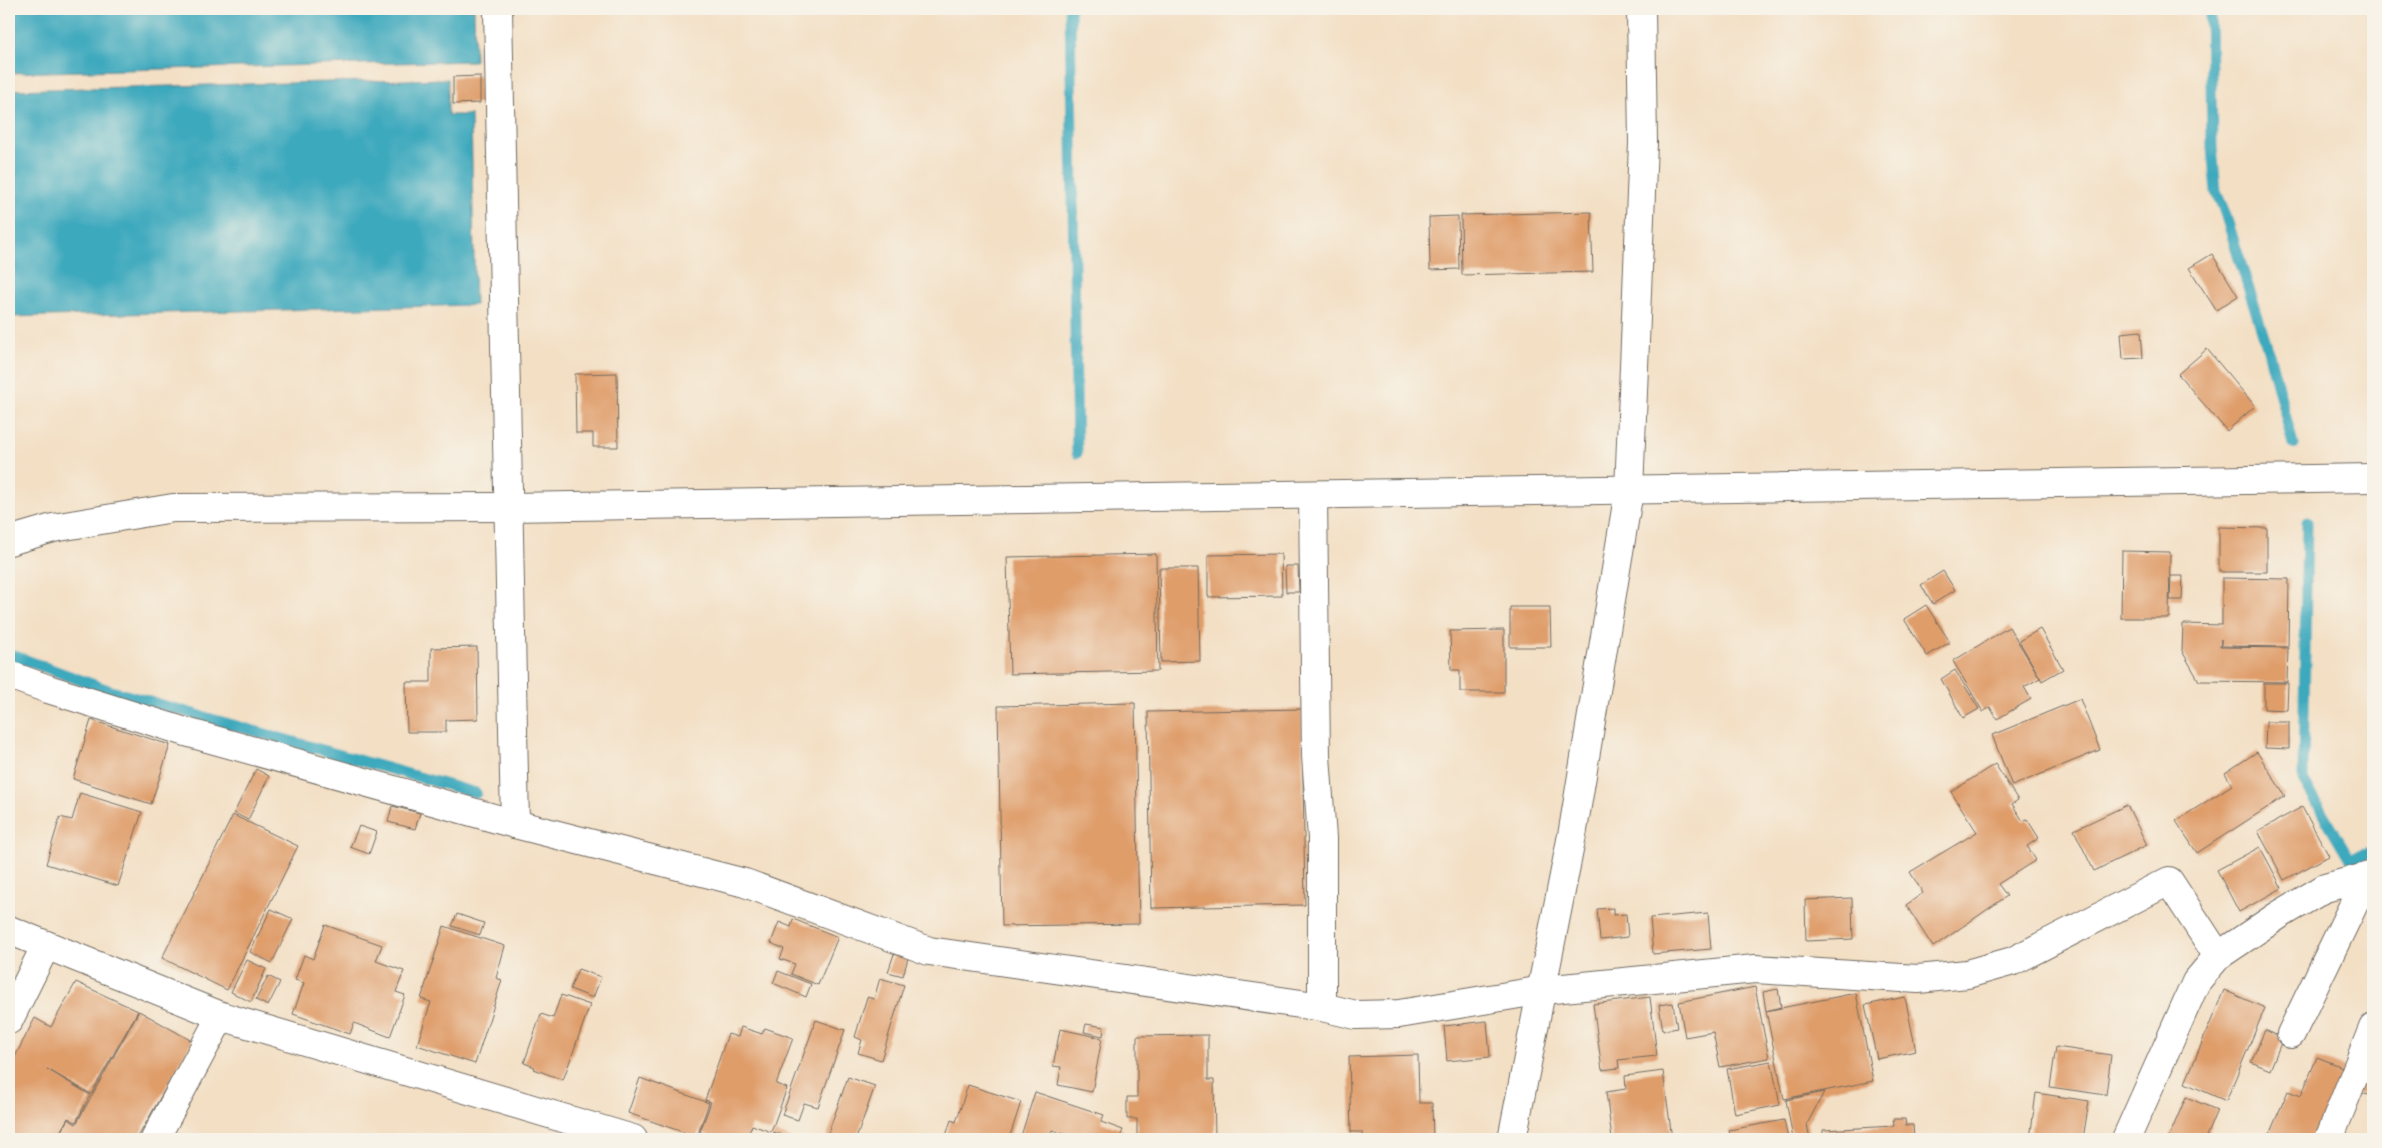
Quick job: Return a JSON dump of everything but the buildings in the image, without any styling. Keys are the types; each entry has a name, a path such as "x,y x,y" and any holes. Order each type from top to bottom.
{"street":[{"path":"498,9 515,824"},
{"path":"1512,1139 1543,990 1573,830 1629,490 1643,143 1641,9"},
{"path":"9,541 53,528 173,508 508,507 2373,478"},
{"path":"1313,495 1316,756 1322,838 1322,1007"},
{"path":"9,675 186,732 515,824 745,883 929,951 1322,1007 1356,1015 1399,1014 1543,990 1754,969 1918,979 1966,974 2014,961 2168,881 2218,956"},
{"path":"2126,1139 2196,982 2218,956 2279,915 2325,888 2370,876"},
{"path":"2291,1034 2370,876"},
{"path":"9,930 220,1016 633,1139"},
{"path":"9,1020 46,945"},
{"path":"155,1139 220,1016"},
{"path":"2329,1139 2373,1028"}],"water":[{"path":"9,9 474,9 475,61 9,73"},
{"path":"448,79 448,115 471,115 475,305 9,317 9,90"}],"waterway":[{"path":"1070,9 1077,453"},
{"path":"2210,9 2212,147 2216,192 2225,213 2268,350 2293,444"},
{"path":"2307,522 2303,780 2350,859 2373,852"},
{"path":"9,654 108,690 476,793"}]}
